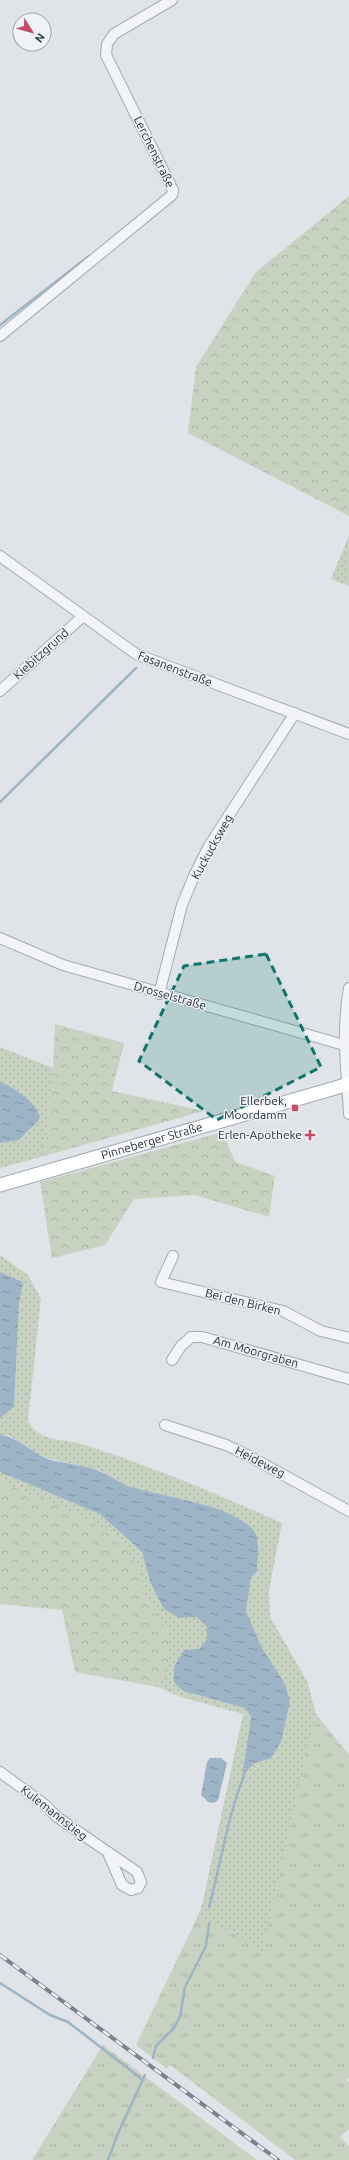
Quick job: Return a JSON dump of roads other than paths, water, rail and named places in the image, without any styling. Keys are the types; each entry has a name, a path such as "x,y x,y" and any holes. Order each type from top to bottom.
{"main road":[{"name":"Pinneberger Straße","path":"0,1185 347,1084"}],"street":[{"name":"Lerchenstraße","path":"0,336 172,195 173,190 106,55 107,44 114,34 172,0"},
{"name":"Fasanenstraße","path":"0,556 82,617 136,654 349,734"},
{"name":"Kiebitzgrund","path":"0,691 82,617"},
{"name":"Kuckucksweg","path":"159,994 182,905 194,876 209,846 295,713"},
{"name":"Drosselstraße","path":"0,938 63,965 159,994 344,1045"},
{"path":"349,988 346,1006 344,1045 349,1114"},
{"name":"Bei den Birken","path":"172,1256 161,1282 283,1311 321,1331 349,1338"},
{"name":"Am Moorgraben","path":"172,1360 181,1346 191,1337 202,1337 349,1379"},
{"name":"Heideweg","path":"165,1425 226,1445 349,1511"},
{"name":"Kulemannstieg","path":"0,1772 44,1804 57,1817 108,1853"}],"water":[{"path":"0,1082 12,1088 29,1100 40,1117 38,1121 19,1140 0,1143"},
{"path":"0,1272 23,1282 19,1304 14,1407 0,1418"},
{"path":"0,1435 7,1436 51,1460 89,1468 105,1474 128,1486 195,1502 229,1514 243,1521 253,1530 256,1534 258,1544 257,1571 251,1578 246,1611 262,1648 284,1682 290,1701 281,1742 271,1758 253,1764 242,1778 251,1717 245,1708 183,1691 174,1682 174,1667 184,1650 199,1649 207,1639 207,1627 197,1617 179,1618 164,1609 151,1584 142,1552 100,1514 0,1472"},
{"path":"210,1758 221,1758 227,1763 218,1800 214,1803 208,1802 201,1795 207,1762"}],"waterway":[{"path":"0,325 89,256"},
{"path":"0,802 136,668"},
{"path":"209,1907 233,1808 244,1776"},
{"path":"153,2058 156,2046 173,2029 180,2017 185,1987 206,1946 209,1924"},
{"path":"0,1983 50,2015 68,2022 143,2080"},
{"path":"108,2160 119,2131 145,2075"}],"railway":[{"path":"0,1955 278,2160"}],"place":[{"name":"Ellerbek, Moordamm","path":"295,1108"},
{"name":"Erlen-Apotheke","path":"310,1135"}]}
